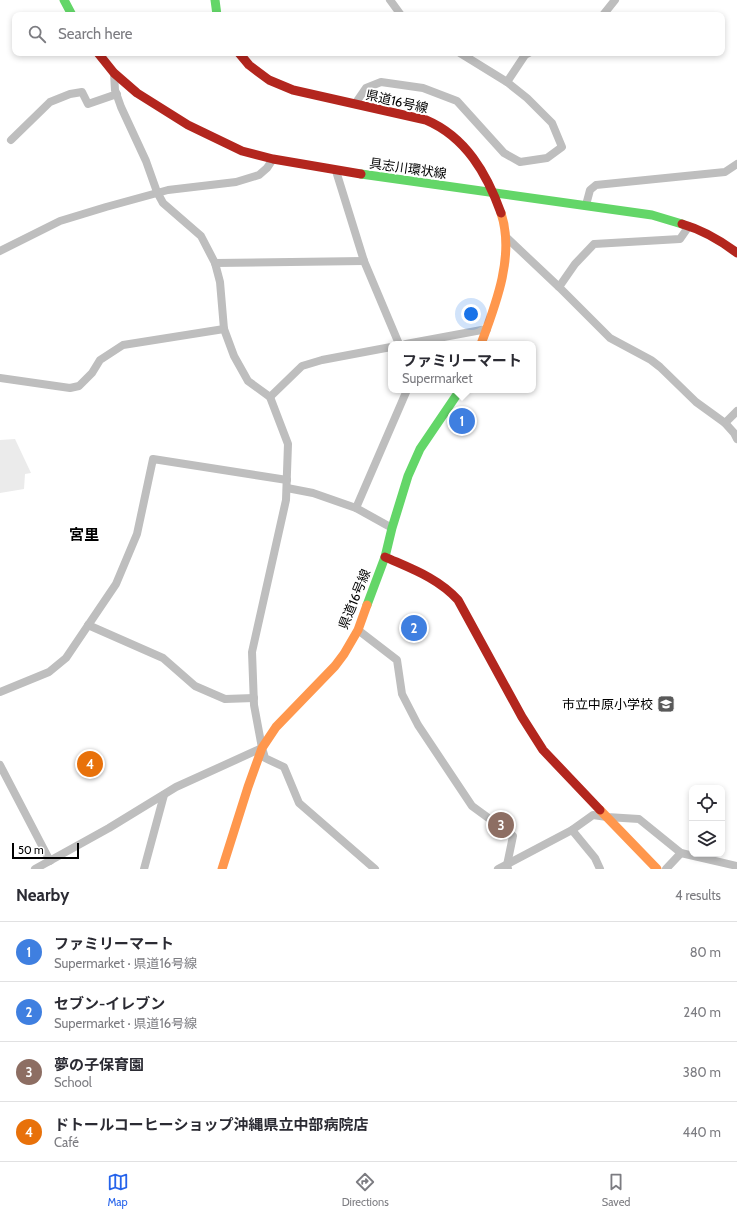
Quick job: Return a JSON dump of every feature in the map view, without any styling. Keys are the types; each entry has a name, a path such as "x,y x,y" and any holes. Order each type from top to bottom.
{"main road":[{"path":"64,0 70,12"},
{"path":"215,0 217,12"},
{"name":"具志川環状線","path":"100,56 114,73 137,93 188,125 242,151 336,172 652,215 690,226 724,243 737,253"},
{"name":"県道16号線","path":"242,56 249,65 269,80 293,90 426,120 440,127 468,150 492,193 504,222 506,237 506,257 487,329 482,341"},
{"name":"県道16号線","path":"222,869 262,748 276,726 335,666 358,630 385,557 408,476 420,449 458,393"},
{"path":"385,557 433,579 454,595 532,735 560,769 657,869"}],"street":[{"path":"390,0 399,12"},
{"path":"606,12 616,0"},
{"path":"355,104 366,88 380,82 423,88 458,101 504,153 520,162 547,158 562,147 552,123 527,98 507,82 465,56"},
{"path":"507,82 524,56"},
{"path":"114,73 117,94 121,107 146,161 157,192 164,203 201,236 215,263 220,282 224,330 234,356 248,381 270,397 288,444 286,500 252,652 254,698 265,758 284,767 299,803 375,869"},
{"path":"11,140 50,102 70,94 82,92 88,104 117,94"},
{"path":"0,251 60,221 157,192 236,182 259,175 267,168 273,159"},
{"path":"586,205 590,190 596,185 725,172 737,164"},
{"path":"336,172 364,261 398,341"},
{"path":"559,287 575,264 594,244 680,239 690,226"},
{"path":"506,237 610,338 651,360 696,402 725,423 737,439"},
{"path":"215,263 364,261"},
{"path":"422,341 487,329"},
{"path":"0,378 70,388 79,386 92,373 100,360 124,345 224,330"},
{"path":"270,397 302,366 322,360 388,348"},
{"path":"356,508 406,393"},
{"path":"725,423 737,411"},
{"path":"0,692 49,672 66,658 116,584 137,534 153,459 287,484 356,508 392,528"},
{"path":"88,625 164,658 195,686 225,699 254,698"},
{"path":"358,630 397,660 402,694 418,725 472,806 513,836 508,867"},
{"path":"35,869 176,787 262,748"},
{"path":"0,765 50,861"},
{"path":"144,869 164,795"},
{"path":"498,869 508,867 572,830 593,815 607,818 639,819 681,853 737,866"},
{"path":"572,830 595,858 600,869"},
{"path":"666,869 681,853"}],"shaded area":[{"path":"15,439 31,473 25,474 24,489 0,493 0,440"}],"traffic: fast":[{"path":"64,0 70,12"},
{"path":"215,0 217,12"},
{"path":"361,174 652,215 682,224"},
{"path":"367,605 385,557 408,476 420,449 458,393"}],"traffic: slow":[{"path":"482,341 498,296 505,262 505,229 501,213"},
{"path":"222,869 262,748 276,727 335,666 344,654 358,630 367,605"},
{"path":"600,810 657,869"}],"traffic: jam":[{"path":"100,56 114,73 137,93 188,125 242,151 273,159 361,174"},
{"path":"242,56 249,65 269,80 293,90 426,120 440,127 453,136 473,158 489,184 501,213"},
{"path":"682,224 711,236 737,253"},
{"path":"385,557 415,570 433,580 450,592 458,600 522,717 543,750 600,810"}],"place":[{"name":"ファミリーマート","path":"462,421"},
{"name":"セブン-イレブン","path":"414,628"},
{"name":"市立中原小学校","path":"666,704"},
{"name":"ドトールコーヒーショップ沖縄県立中部病院店","path":"90,764"},
{"name":"夢の子保育園","path":"501,825"}],"district":[{"name":"宮里","path":"84,535"}]}
